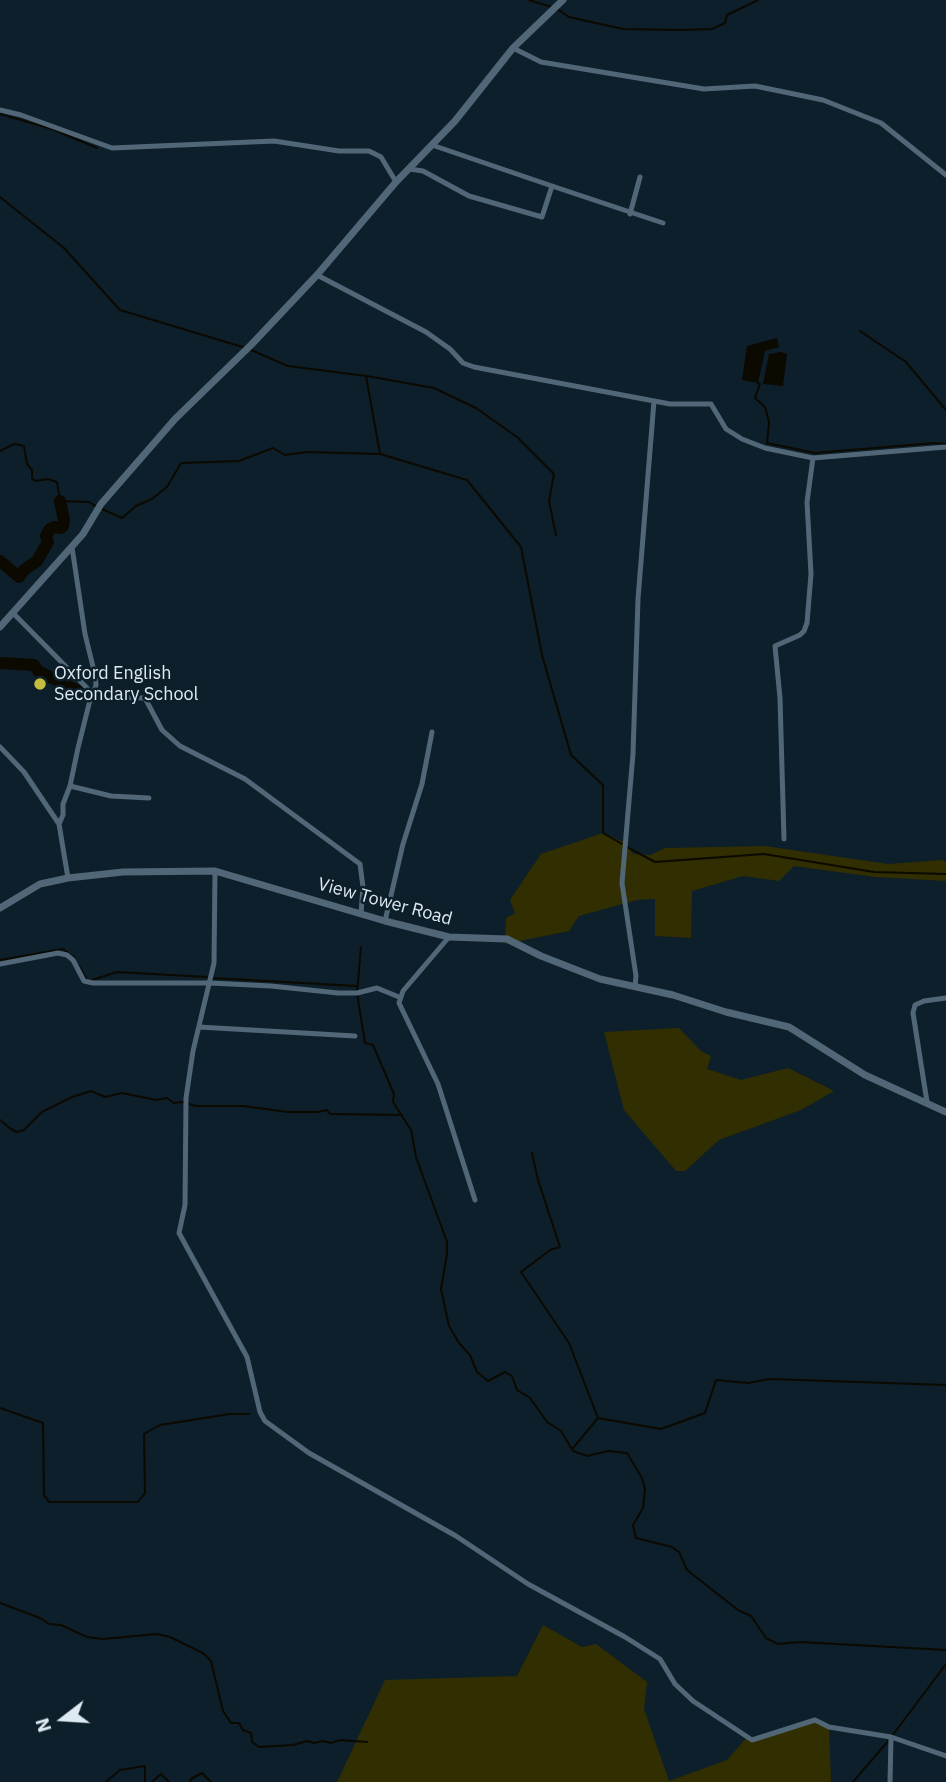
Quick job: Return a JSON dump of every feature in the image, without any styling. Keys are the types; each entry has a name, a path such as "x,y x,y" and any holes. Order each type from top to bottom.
{"street":[{"path":"0,627 83,534 98,507 175,419 251,345 317,275 396,182 456,121 513,48 558,5"},
{"path":"513,48 541,62 704,89 755,86 823,100 881,123 946,175"},
{"path":"0,110 112,148 274,141 345,152 369,151 381,158 396,182"},
{"path":"432,145 663,223"},
{"path":"409,169 423,172 469,196 542,217 552,186"},
{"path":"631,214 640,177"},
{"path":"317,275 426,332 450,349 463,363 474,368 670,404 710,404 726,429 765,448 813,458 946,447"},
{"path":"635,986 636,975 622,883 635,708 638,599 654,401"},
{"path":"784,839 780,698 775,646 800,635 807,623 811,574 807,502 813,458"},
{"path":"59,824 90,696 96,685 85,634 72,546"},
{"path":"13,614 93,694 103,697 145,698 162,730 180,746 245,779 360,864 363,887 361,913"},
{"path":"385,921 403,844 422,784 432,732"},
{"path":"0,747 24,772 59,824 68,878"},
{"path":"70,786 111,796 149,798"},
{"path":"215,871 214,963 193,1051 186,1098 185,1205 179,1233 247,1357 260,1412 265,1421 309,1453 444,1529 528,1584 660,1659 676,1684 693,1701 752,1740 815,1720 829,1727 891,1737 946,1756"},
{"name":"View Tower Road","path":"0,908 40,884 68,878 123,872 215,871 449,937 507,939 541,956 600,979 789,1027 865,1075 946,1112"},
{"path":"449,937 399,998 399,1003 405,1021 421,1046 438,1084 475,1200"},
{"path":"0,964 58,953 68,955 84,981 93,983 211,983 338,993 357,993 377,988 399,998"},
{"path":"927,1102 913,1013 915,1005 946,998"},
{"path":"200,1027 355,1036"},
{"path":"890,1782 891,1737"}],"shaded area":[{"path":"777,338 779,347 765,351 758,383 742,380 747,346"},
{"path":"769,354 787,354 783,386 763,384"},
{"path":"603,833 626,843 633,854 651,855 665,848 765,846 888,864 942,860 946,862 946,881 875,877 794,866 779,881 743,876 692,891 691,938 655,936 655,899 637,900 579,916 569,931 505,944 506,918 515,913 510,900 541,854"},
{"path":"679,1028 701,1051 711,1056 707,1069 741,1080 788,1068 834,1091 801,1110 719,1140 685,1171 676,1171 624,1110 604,1032"},
{"path":"543,1625 582,1647 596,1644 647,1682 644,1709 669,1781 727,1760 748,1736 752,1740 815,1720 829,1727 831,1782 337,1782 385,1680 517,1676"}],"waterway":[{"path":"529,0 552,7"},
{"path":"557,9 569,17 623,29 712,29 725,23 727,15 758,0"},
{"path":"0,114 52,129 97,148"},
{"path":"0,197 64,248 120,310 246,348"},
{"path":"860,331 906,362 946,410"},
{"path":"251,350 288,366 366,376 380,454 467,480 521,547 542,655 571,755 603,785 603,833 622,844"},
{"path":"367,376 434,388 476,408 517,437 554,474 549,501 556,535"},
{"path":"758,383 760,384 755,398 765,407 769,422 767,443 815,453 946,444"},
{"path":"0,451 14,444 24,446 27,464 35,481 48,479 57,482 60,501 89,502 97,507"},
{"path":"102,509 122,518 167,487 181,463 239,461 273,448 285,455 308,452 380,454"},
{"path":"0,561 19,577 37,561 48,542 46,536 50,529 63,526 60,501"},
{"path":"0,663 34,665 38,671 80,692"},
{"path":"627,847 655,862 764,854 874,872 946,874"},
{"path":"361,947 357,993 365,1043 373,1045 394,1094 393,1102 411,1130 416,1157 447,1242 441,1289 449,1326 470,1355 477,1372 488,1381 505,1372 512,1376 517,1390 530,1398 547,1422 561,1431 573,1451 587,1456 608,1451 627,1453 642,1478 645,1489 643,1508 633,1525 636,1538 672,1547 679,1552 687,1570 738,1610 751,1616 766,1638 778,1644 800,1642 946,1650"},
{"path":"0,960 63,949 75,958"},
{"path":"79,966 87,980"},
{"path":"92,980 117,972 207,977"},
{"path":"212,978 357,986"},
{"path":"0,1120 17,1132 24,1130 42,1112 91,1091 105,1097 122,1093 156,1100 167,1098 174,1103 196,1106 243,1106 288,1112 327,1110 330,1114 402,1115"},
{"path":"532,1153 560,1247 550,1250 521,1272 569,1343 598,1418 573,1448"},
{"path":"598,1418 661,1429 705,1413 716,1380 748,1383 770,1379 946,1385"},
{"path":"0,1408 43,1423 44,1495 49,1502 138,1502 145,1493 144,1434 160,1425 230,1414 249,1414"},
{"path":"0,1603 87,1637 103,1639 157,1634 170,1637 203,1653 211,1661 223,1711 231,1723 239,1723 243,1730 251,1733 252,1742 259,1747 293,1745 307,1741 367,1742"},
{"path":"892,1736 946,1664"},
{"path":"853,1782 889,1740"},
{"path":"106,1782 120,1770 145,1766 145,1782"},
{"path":"190,1782 202,1773 211,1782"},
{"path":"152,1782 161,1774 169,1782"}],"place":[{"name":"Oxford English Secondary School","path":"40,684"}]}
